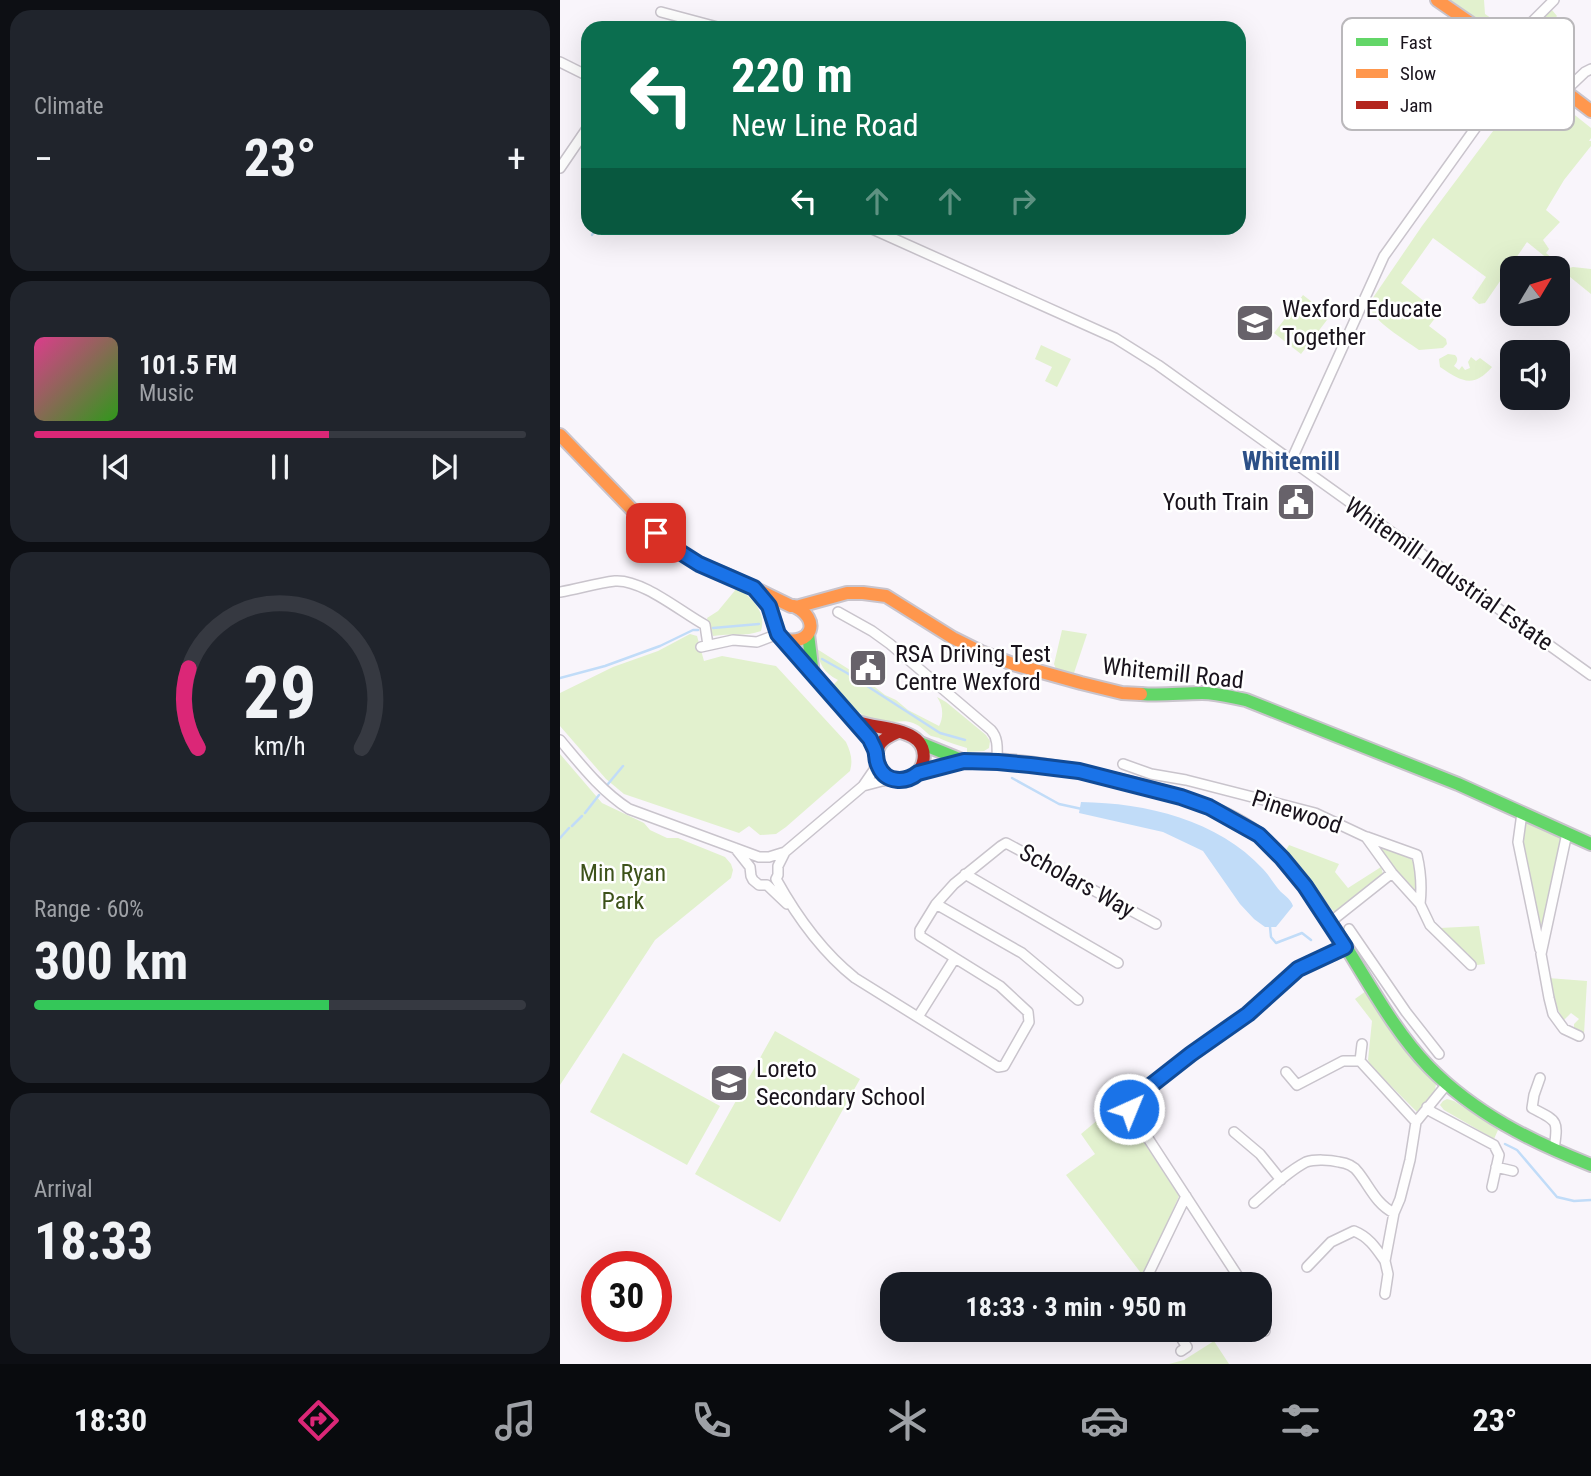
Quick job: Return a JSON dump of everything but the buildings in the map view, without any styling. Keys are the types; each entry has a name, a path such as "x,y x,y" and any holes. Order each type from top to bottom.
{"main road":[{"path":"1437,0 1463,18"},
{"path":"1574,98 1591,111"},
{"path":"560,435 669,545 699,564 806,612 813,675"},
{"path":"754,588 769,606 778,632 870,739 883,773 896,780 912,778 918,773 924,758 920,743 914,737 854,720"},
{"name":"Whitemill Road","path":"793,606 847,593 886,596 953,638 1013,664 1122,693 1162,696 1202,693 1246,700 1432,774 1591,844"},
{"path":"778,632 793,642 804,638 827,599"},
{"path":"778,632 780,611 793,606"},
{"path":"876,756 884,739 898,732"},
{"path":"920,743 964,761"},
{"path":"918,773 964,761 1079,771 1181,797 1209,807 1259,835 1305,886 1393,1021 1428,1066 1487,1115 1554,1150 1591,1165"}],"street":[{"path":"1536,18 1554,0"},
{"path":"661,12 682,13 703,21"},
{"path":"560,62 581,72"},
{"path":"1574,82 1591,69"},
{"path":"1291,461 1384,256 1474,130"},
{"path":"560,168 581,137"},
{"name":"Whitemill Industrial Estate","path":"886,235 1115,338 1158,365 1591,675"},
{"path":"560,592 616,581 634,583 705,625 704,646 733,640 757,642 778,632"},
{"path":"838,612 890,644 991,730 998,741 998,762"},
{"path":"560,740 598,784 613,799 629,809 764,857 776,862 778,866"},
{"path":"735,848 750,867 753,880 759,885 767,885 776,879 778,866 785,852 863,786 874,769 876,756"},
{"name":"Pinewood","path":"1123,764 1151,774 1186,780 1315,813 1366,837 1417,855 1421,870 1420,904"},
{"path":"863,786 882,780 896,780"},
{"path":"1181,797 1186,780"},
{"path":"1522,813 1518,842 1549,998 1553,1014 1564,1029 1578,1037"},
{"path":"1541,954 1567,833"},
{"name":"Pinewood","path":"1366,837 1392,873 1420,904 1430,925 1471,965"},
{"name":"Scholars Way","path":"918,1017 998,1067 1004,1066 1029,1022 1028,1012 1000,986 919,934 936,904 965,874 1006,843 1156,924"},
{"path":"750,867 755,859 785,852"},
{"path":"1329,923 1392,873"},
{"name":"Scholars Way","path":"965,874 1118,963"},
{"path":"776,879 793,909 828,954 855,978 918,1017 955,958"},
{"path":"767,885 793,909"},
{"path":"936,904 1022,953 1078,1000"},
{"path":"1349,929 1406,1012 1439,1054"},
{"path":"1235,1272 1129,1109 1130,1104 1191,1054 1248,1014 1298,969 1345,947"},
{"path":"1393,1021 1406,1012"},
{"path":"1360,1061 1362,1044"},
{"path":"1286,1072 1297,1085 1343,1061 1360,1061 1416,1122"},
{"path":"1540,1078 1532,1108 1554,1120 1558,1126 1554,1150"},
{"path":"1385,1261 1394,1213 1404,1186 1416,1122 1447,1084"},
{"path":"1427,1107 1494,1145 1499,1152 1492,1187"},
{"path":"1234,1132 1260,1154 1281,1180"},
{"path":"1254,1203 1308,1161 1332,1161 1355,1167 1373,1196 1394,1213"},
{"path":"1496,1167 1513,1171"},
{"path":"1149,1272 1186,1196"},
{"path":"1307,1267 1331,1242 1353,1231 1363,1234 1385,1261 1388,1274 1385,1294"},
{"path":"1181,1351 1187,1347 1184,1342"}],"green space":[{"path":"1450,0 1484,0 1485,14 1491,18 1475,18"},
{"path":"1552,10 1557,16 1555,18 1544,18"},
{"path":"1574,114 1591,128 1591,146 1564,180 1546,210 1560,222 1543,240 1549,249 1546,253 1550,256 1544,256 1527,242 1517,256 1500,256 1500,281 1485,303 1479,304 1472,298 1486,277 1433,238 1401,283 1439,313 1429,326 1446,339 1447,344 1443,348 1419,350 1383,324 1368,305 1422,226 1494,130 1574,130"},
{"path":"1570,268 1591,269 1591,294 1570,277"},
{"path":"1303,295 1330,316 1301,354 1274,333"},
{"path":"1041,345 1071,359 1057,387 1045,381 1052,367 1035,359"},
{"path":"1448,354 1456,356 1454,366 1459,370 1462,366 1465,370 1470,368 1468,362 1471,357 1476,361 1480,358 1492,367 1479,378 1461,379 1440,367 1439,359"},
{"path":"737,588 757,606 762,618 761,631 713,636 707,618 718,611"},
{"path":"1062,630 1087,634 1074,673 1056,669 1054,664"},
{"path":"690,634 697,636 704,661 722,656 776,666 848,746 850,771 776,834 760,835 749,826 739,833 624,794 606,779 560,726 560,693 613,667 658,651"},
{"path":"817,649 852,669 908,710 939,726 942,711 937,697 946,702 986,735 990,741 989,748 967,752 967,748 931,736 913,723 877,721 862,715 833,685 838,680 823,667"},
{"name":"Min Ryan Park","path":"560,754 602,803 644,823 650,830 667,838 678,838 725,857 733,870 731,878 655,940 560,1085"},
{"path":"1527,822 1558,835 1561,839 1542,924 1539,923 1522,837 1523,827"},
{"path":"1377,844 1411,859 1416,865 1419,894 1376,848"},
{"path":"1289,845 1339,864 1335,872 1348,888 1381,867 1383,874 1334,912 1285,852"},
{"path":"1479,926 1485,964 1477,965 1440,928"},
{"path":"1548,978 1587,981 1584,1034 1574,1028 1579,1019 1571,1013 1564,1020 1554,1000"},
{"path":"1366,991 1400,1043 1436,1084 1435,1090 1417,1112 1368,1060 1372,1021 1355,999"},
{"path":"775,1031 860,1079 780,1222 695,1174"},
{"path":"623,1053 720,1106 687,1165 590,1112"},
{"path":"1447,1099 1498,1130 1494,1139 1444,1110 1440,1105"},
{"path":"1118,1103 1179,1196 1146,1272 1140,1272 1066,1175 1095,1154 1081,1134"},
{"path":"1215,1342 1229,1364 1169,1364 1184,1360"}],"water":[{"path":"1081,802 1131,806 1180,818 1203,827 1245,852 1265,871 1293,906 1276,927 1265,927 1240,904 1203,851 1163,832 1079,813"}],"waterway":[{"path":"713,628 759,624"},
{"path":"560,678 605,666 698,630"},
{"path":"822,659 940,733 965,740"},
{"path":"608,784 623,766"},
{"path":"1012,778 1059,804 1082,809"},
{"path":"585,813 599,795"},
{"path":"572,826 582,816"},
{"path":"560,838 569,828"},
{"path":"1270,927 1271,937 1276,943 1302,933 1311,940"},
{"path":"1505,1144 1517,1150 1557,1197 1574,1201 1591,1200"}],"traffic: fast":[{"path":"808,634 813,675"},
{"path":"1141,694 1208,693 1246,700 1458,784 1591,844"},
{"path":"920,743 964,761"},
{"path":"918,773 958,762 981,760 1050,766 1161,791 1203,805 1242,823 1258,834 1298,875 1397,1028 1429,1067 1465,1098 1505,1125 1591,1165"}],"traffic: slow":[{"path":"1437,0 1463,18"},
{"path":"1574,98 1591,111"},
{"path":"560,435 669,545 699,564 791,606"},
{"path":"796,607 847,593 886,596 953,638 981,652 1081,683 1122,693 1141,694"},
{"path":"759,594 769,606 778,634 870,739 876,752"},
{"path":"782,639 800,639 810,630 808,618 794,606"}],"traffic: jam":[{"path":"855,721 900,731 919,742 924,754 921,767 917,773 905,780 886,775 877,757 880,744 898,732"}],"place":[{"name":"Wexford Educate Together","path":"1255,323"},
{"name":"Youth Train","path":"1296,502"},
{"name":"RSA Driving Test Centre Wexford","path":"868,668"},
{"name":"Loreto Secondary School","path":"729,1083"}],"district":[{"name":"Whitemill","path":"1291,461"}],"route":[{"path":"656,533 669,545 699,564 754,588 769,606 778,634 870,739 876,752 878,767 889,778 904,780 918,773 964,761 998,762 1079,771 1153,789 1209,807 1259,835 1305,886 1345,947 1298,969 1248,1014 1140,1094 1130,1104 1129,1109"}]}
